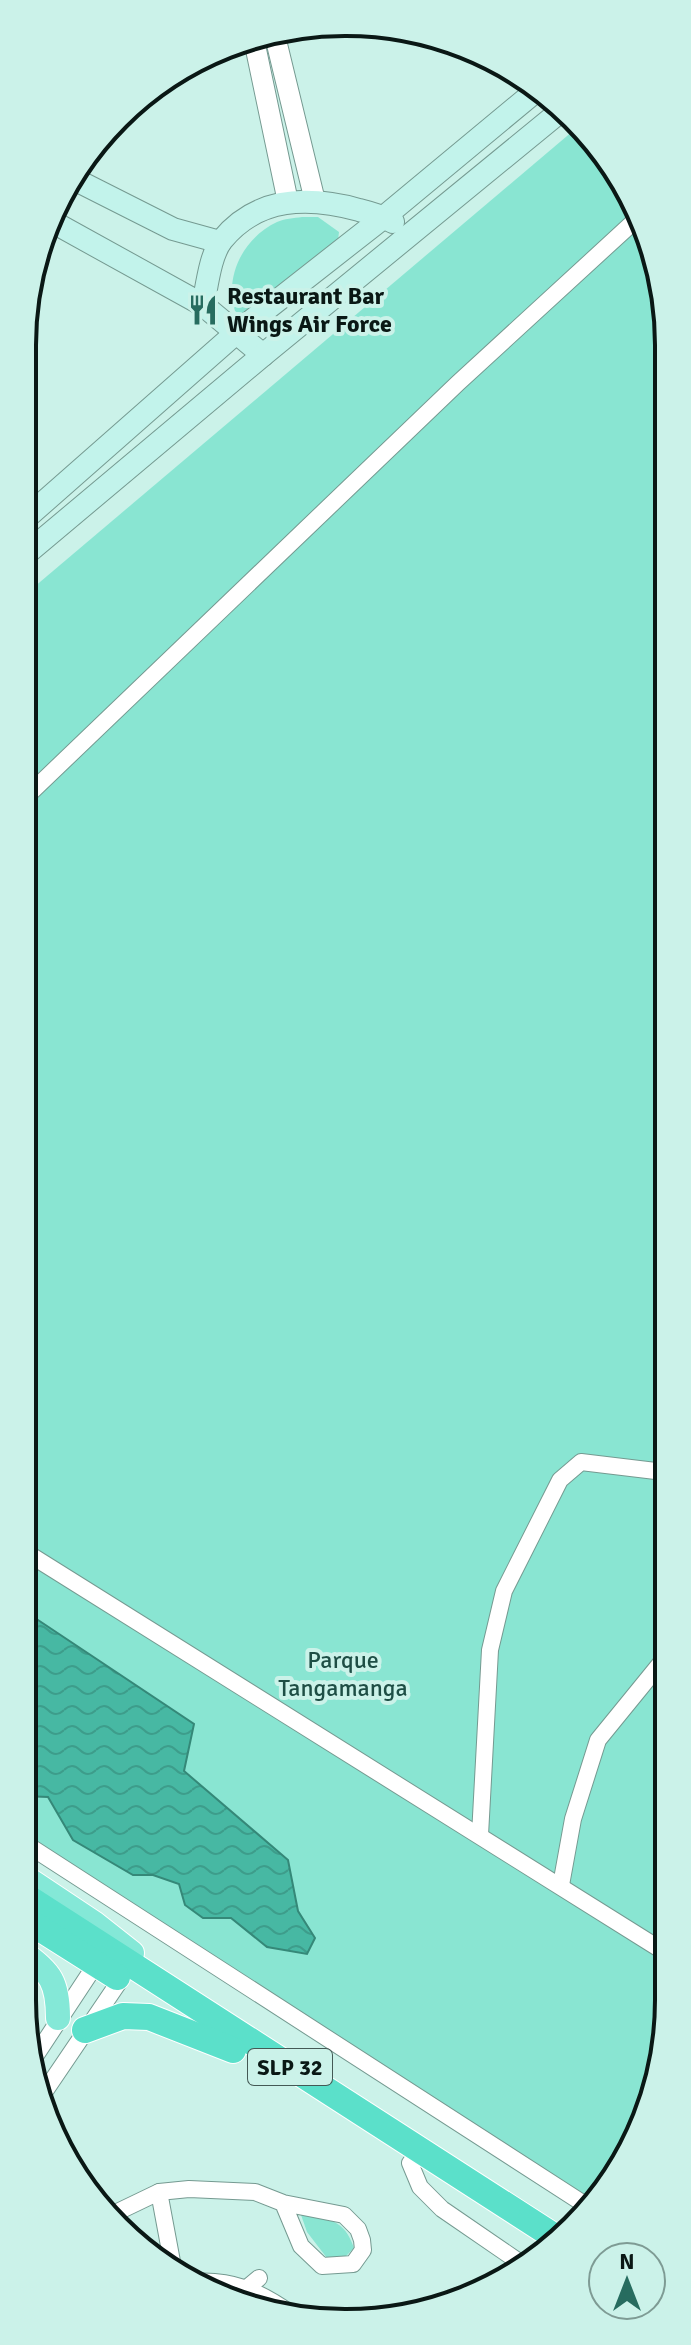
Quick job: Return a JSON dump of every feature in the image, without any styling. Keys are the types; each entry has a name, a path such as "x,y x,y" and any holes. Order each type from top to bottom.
{"highway":[{"name":"SLP 32","path":"36,1903 549,2233"},
{"name":"SLP 32","path":"36,1926 536,2244"},
{"path":"85,2030 123,2016 149,2017 233,2050"}],"main road":[{"path":"36,509 236,333 384,217 529,97"},
{"path":"36,545 554,117"},
{"path":"82,183 173,229 220,242"},
{"path":"203,305 220,242 241,223 266,209 288,202 315,201 342,205 384,217 411,233"},
{"path":"60,226 203,305 263,355"},
{"path":"36,1884 94,1923 205,2013"},
{"path":"36,1962 52,1978 58,1996 58,2018"}],"street":[{"path":"277,44 315,201"},
{"path":"256,49 288,202"},
{"path":"36,787 463,378 630,225"},
{"path":"480,1835 490,1650 504,1591 560,1480 581,1462 655,1471"},
{"path":"36,1558 655,1946"},
{"path":"561,1885 573,1819 598,1740 655,1670"},
{"path":"36,1850 580,2202"},
{"path":"40,2048 96,1964"},
{"path":"48,2083 121,1979"},
{"path":"410,2163 420,2187 442,2209 514,2259"},
{"path":"120,2211 159,2192 189,2189 255,2192 283,2203 344,2215 358,2229 363,2250 359,2258 353,2264 322,2266 301,2246 283,2203"},
{"path":"159,2192 171,2255"},
{"path":"220,2282 250,2289"}],"green space":[{"name":"Parque Tangamanga","path":"570,133 591,157 614,191 639,246 649,285 655,346 655,2000 649,2060 639,2099 614,2154 576,2206 36,1858 36,585"},
{"path":"318,217 339,232 338,240 245,318 235,311 232,298 234,272 239,260 265,229 280,221"},
{"path":"300,2212 340,2226 354,2248 344,2258 327,2258 307,2232"}],"water":[{"path":"36,1619 194,1724 184,1771 288,1860 298,1911 315,1938 307,1954 267,1947 231,1918 203,1918 185,1905 179,1884 153,1875 133,1875 73,1840 48,1797 36,1797"}],"place":[{"name":"Restaurant Bar Wings Air Force","path":"203,310"}]}
